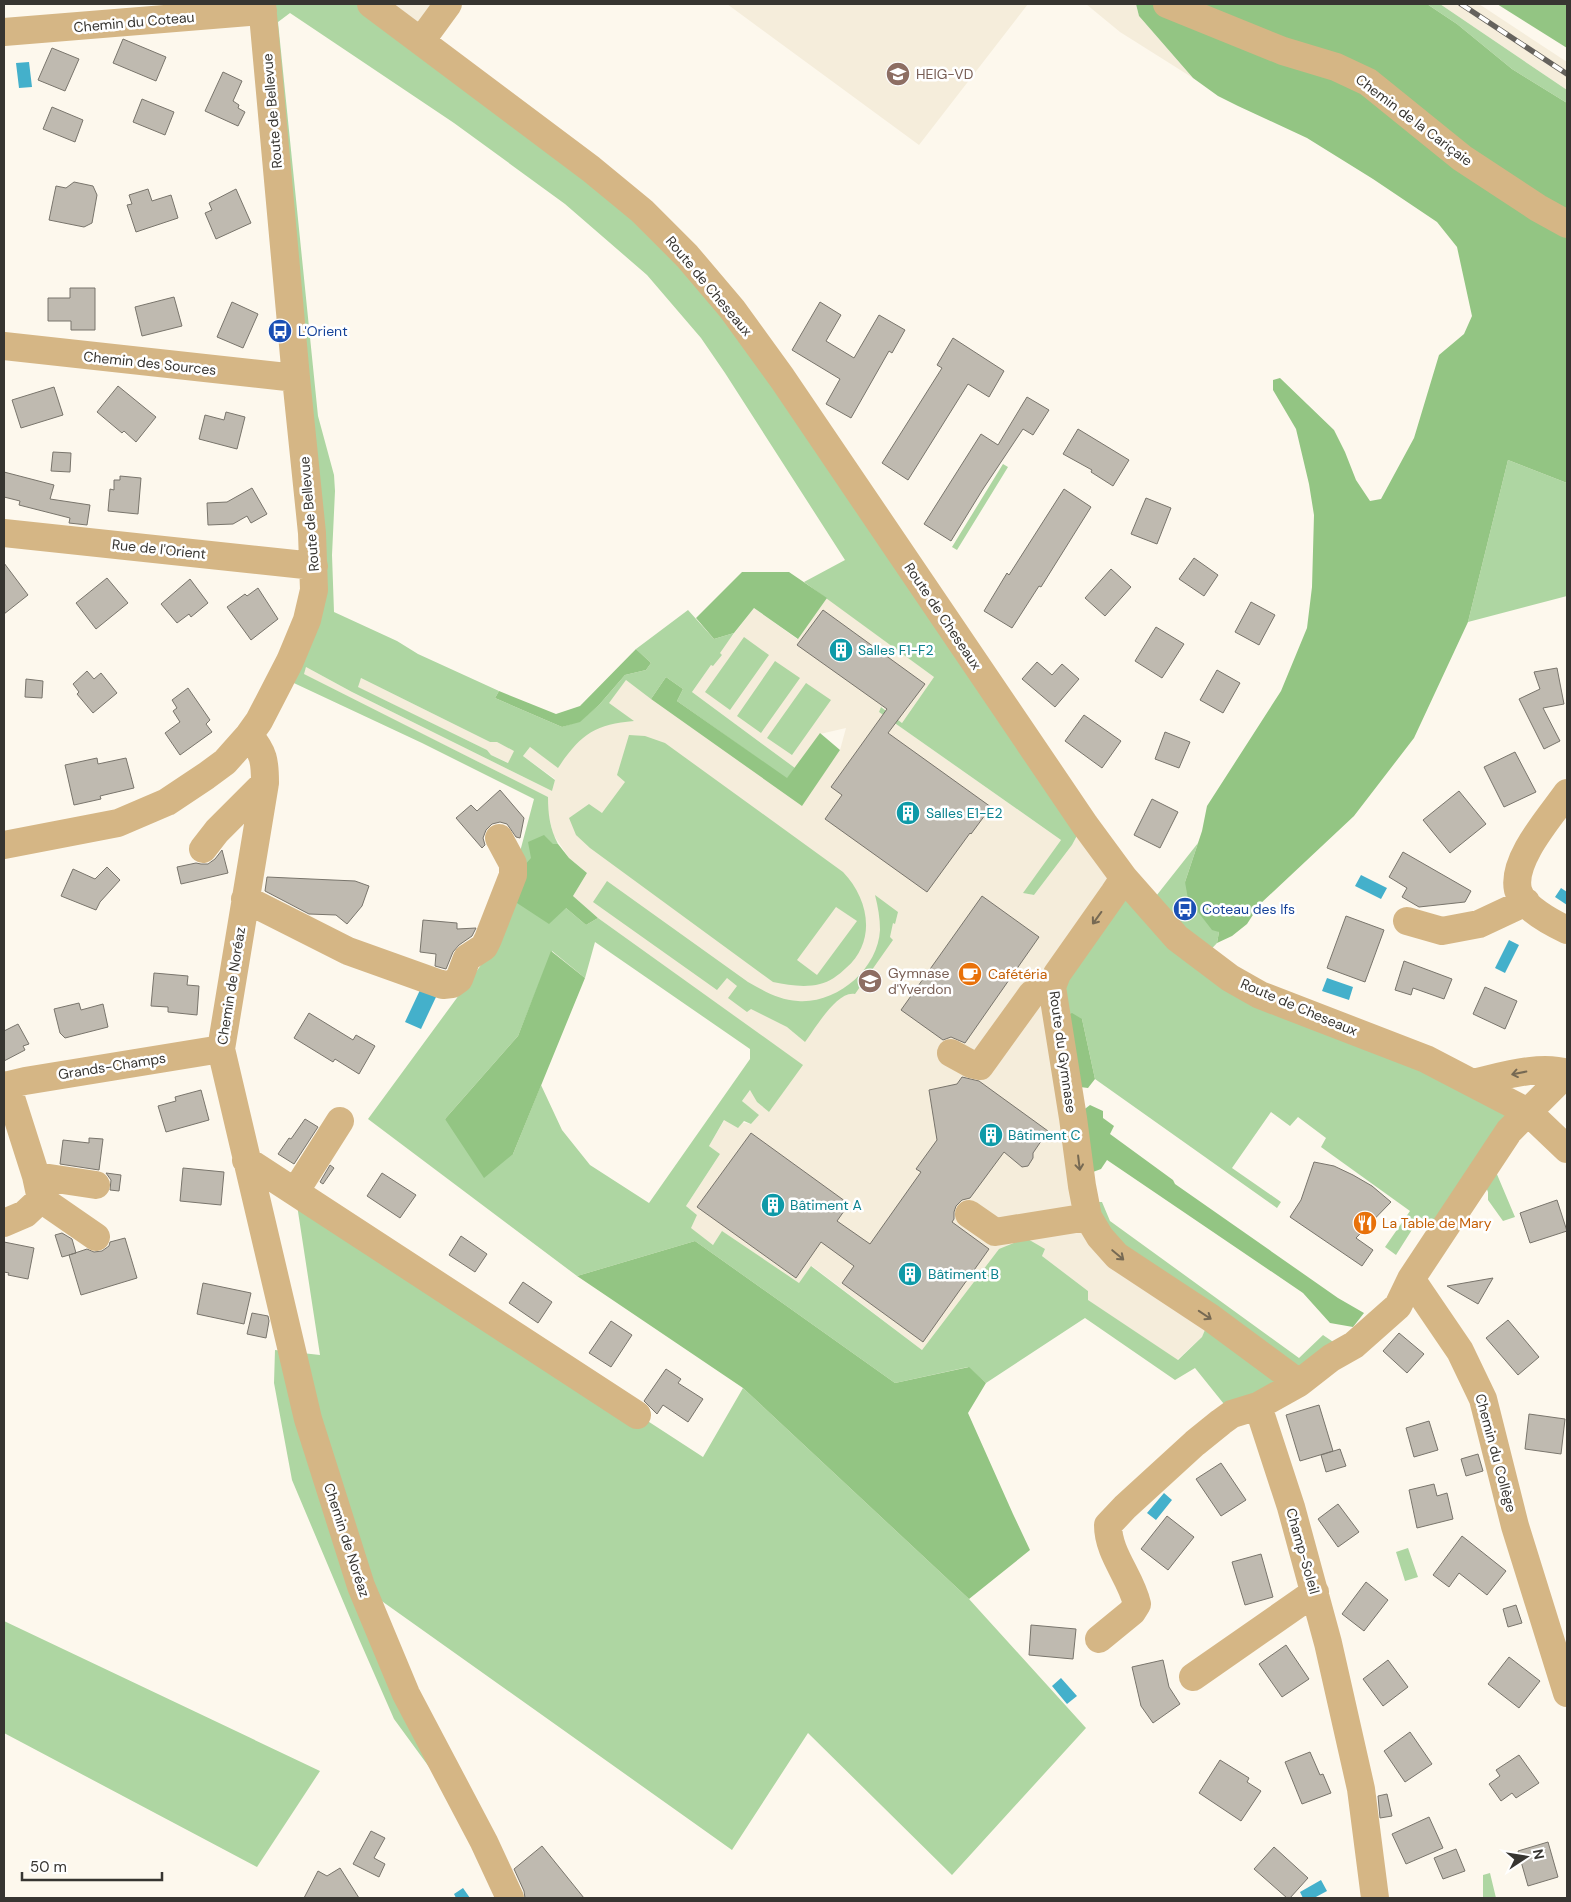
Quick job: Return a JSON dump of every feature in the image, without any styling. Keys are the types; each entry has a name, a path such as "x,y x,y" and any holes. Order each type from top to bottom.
{"street":[{"name":"Route de Cheseaux","path":"371,4 591,169 642,212 687,256 732,309 788,386 1085,825 1124,878 1177,938 1230,978 1260,994 1426,1058 1528,1112 1567,1149"},
{"path":"421,41 448,4"},
{"name":"Chemin de la Cariçaie","path":"1167,4 1283,50 1355,75 1380,91 1462,158 1538,208 1567,224"},
{"name":"Chemin du Coteau","path":"4,32 263,7"},
{"name":"Route de Bellevue","path":"4,845 72,833 118,823 135,817 167,802 225,762 249,735 268,704 300,639 307,620 314,590 314,566 263,7"},
{"name":"Chemin des Sources","path":"4,346 296,378"},
{"name":"Rue de l'Orient","path":"4,533 314,566"},
{"name":"Chemin de Noréaz","path":"249,735 263,755 265,783 221,1049 308,1419 361,1586 406,1694 484,1842 510,1898"},
{"path":"203,849 217,831 265,783"},
{"path":"1567,793 1526,850 1518,868 1518,891 1526,902 1550,922 1567,930"},
{"path":"245,899 348,951 443,985 452,984 459,979 467,958 484,947 513,875 514,864 499,838"},
{"name":"Route du Gymnase","path":"1124,878 1056,974 1052,988 1088,1217 1100,1237 1117,1256 1210,1318 1299,1383"},
{"path":"1407,921 1442,931 1479,924 1526,902"},
{"path":"951,1053 971,1064 980,1066 1032,994 1052,988"},
{"name":"Grands-Champs","path":"6,1085 221,1049"},
{"path":"1100,1639 1132,1612 1137,1604 1134,1592 1108,1538 1108,1525 1195,1443 1221,1422 1232,1414 1258,1406 1299,1383 1331,1358 1354,1345 1398,1306 1411,1279 1509,1131 1567,1073 1556,1070 1533,1071 1472,1083"},
{"path":"6,1085 39,1188 96,1237"},
{"path":"295,1192 340,1121"},
{"path":"246,1160 637,1415"},
{"path":"39,1188 96,1185"},
{"path":"4,1223 25,1214 39,1188"},
{"path":"969,1214 995,1232 1088,1217"},
{"name":"Chemin du Collège","path":"1411,1279 1460,1351 1483,1399 1515,1526 1567,1693"},
{"name":"Champ-Soleil","path":"1258,1406 1291,1507 1328,1643 1360,1789 1375,1898"},
{"path":"1193,1677 1315,1592"}],"shaded area":[{"path":"371,4 448,4 421,41"},
{"name":"HEIG-VD","path":"727,4 1028,4 919,145"},
{"path":"1086,4 1136,4 1139,16 1193,78 1120,32"},
{"path":"1440,4 1479,4 1567,62 1567,90"},
{"name":"Gymnase d'Yverdon","path":"827,598 934,677 902,723 882,707 879,712 1061,840 1024,893 1034,895 1072,845 1081,828 1124,878 1057,974 1086,1207 1211,1318 1202,1337 1177,1360 1087,1300 1088,1291 1042,1256 1045,1249 999,1249 922,1350 812,1266 799,1283 723,1232 713,1245 690,1228 697,1215 686,1206 720,1154 709,1146 725,1119 751,1124 758,1115 742,1101 751,1089 757,1102 769,1112 802,1065 598,918 573,896 587,873 569,858 553,834 548,812 548,797 303,674 306,667 352,692 552,791 555,779 523,756 530,747 558,767 572,746 591,731 612,722 633,721 608,703 626,680 802,805 840,750 846,728 820,734 795,768 692,692 711,665 722,655 719,653 754,608 797,639"},
{"path":"361,678 490,742 497,742 515,751 509,763 491,755 487,750 357,687"}],"green space":[{"path":"262,4 371,4 665,233 1081,828 1072,845 1034,895 1023,893 1061,840 879,712 881,707 902,723 934,677 804,582 845,560 701,338 647,275 565,204 454,123 290,13 278,22 318,416 334,475 332,555 334,612 397,641 418,654 499,691 495,698 562,727 580,721 599,705 625,675 646,670 651,663 636,649 688,610 714,639 734,633 720,653 722,655 713,666 711,665 692,692 795,768 787,779 677,701 683,689 666,677 651,699 626,680 609,703 634,721 609,725 590,733 581,739 558,768 530,747 523,756 555,780 552,791 352,692 306,667 304,674 548,797 550,821 558,844 554,844 566,908 586,925 598,918 803,1065 769,1112 757,1102 750,1090 742,1101 759,1115 751,1124 744,1121 738,1128 724,1120 709,1146 720,1154 686,1206 697,1215 691,1228 713,1245 722,1231 799,1283 811,1266 922,1350 999,1249 1026,1238 1045,1249 1042,1256 1088,1291 1088,1300 1178,1360 1202,1337 1210,1318 1100,1237 1098,1202 1102,1202 1110,1221 1299,1358 1323,1335 1345,1350 1232,1414 1195,1368 1175,1380 1085,1318 986,1383 968,1367 895,1383 695,1241 577,1276 368,1119 495,946 534,799 422,743 281,677 307,620","holes":["361,678 490,742 497,742 514,751 508,763 491,755 487,750 358,687","595,942 750,1049 750,1059 649,1203 590,1165 562,1130 541,1085 513,1154 445,1119 518,1036 552,951 585,978"]},
{"path":"1136,4 1427,4 1457,24 1512,69 1567,103 1567,202 1564,222 1567,224 1567,483 1508,460 1468,622 1414,738 1354,816 1260,904 1247,924 1232,936 1217,943 1219,932 1212,930 1188,899 1185,882 1202,831 1207,806 1281,691 1307,628 1312,587 1314,515 1309,484 1296,429 1273,390 1273,380 1280,378 1334,430 1356,480 1370,501 1381,499 1414,438 1439,355 1464,334 1472,316 1457,247 1437,222 1307,138 1218,96 1193,78 1139,16"},
{"path":"1427,4 1440,4 1567,90 1567,103 1512,69 1457,24"},
{"path":"1497,4 1567,4 1567,48"},
{"path":"1508,460 1567,483 1567,596 1468,622"},
{"path":"1003,464 1008,467 957,550 952,547"},
{"path":"742,572 789,572 827,598 798,639 754,608 734,633 714,639 696,618"},
{"path":"744,637 769,655 730,710 705,692"},
{"path":"636,649 651,663 646,670 625,675 599,705 580,722 562,727 495,698 499,691 556,714 580,706"},
{"path":"775,661 800,678 761,733 737,716"},
{"path":"666,677 683,689 677,701 787,778 820,733 840,750 802,806 651,699"},
{"path":"806,683 831,700 792,755 767,738"},
{"path":"629,735 645,736 665,743 843,872 859,895 864,907 866,920 866,933 856,957 840,973 823,983 802,986 773,982 590,848 576,835 569,818 589,804 602,813 625,782 617,775","holes":["836,907 857,921 817,975 797,960"]},
{"path":"544,835 553,844 558,844 569,858 587,873 573,896 598,918 586,925 566,908 549,924 517,903 523,867 531,858 528,842"},
{"path":"1198,843 1185,882 1219,932 1217,943 1203,958 1528,1112 1441,1233 1420,1217 1396,1255 1385,1247 1410,1211 1321,1147 1326,1138 1298,1117 1290,1126 1271,1112 1232,1168 1281,1202 1277,1208 1095,1079 1082,1019 1058,1020 1057,974 1114,894 1149,905"},
{"path":"607,881 748,982 784,999 798,1001 827,997 841,990 853,981 872,958 878,944 880,930 879,912 875,895 898,912 890,937 893,940 855,994 848,994 834,1004 805,1042 787,1027 751,1009 747,1012 728,998 737,986 727,978 717,990 593,902"},
{"path":"551,951 585,978 513,1154 484,1178 445,1119 518,1036"},
{"path":"1072,1013 1082,1019 1095,1079 1088,1088 1080,1087 1058,1020"},
{"path":"1090,1105 1103,1111 1103,1118 1114,1126 1110,1134 1173,1180 1175,1184 1338,1298 1364,1313 1353,1327 1330,1323 1303,1293 1107,1160 1101,1169 1093,1172 1073,1118"},
{"path":"1496,1172 1515,1217 1503,1221 1488,1200 1486,1187"},
{"path":"295,1192 703,1457 743,1388 969,1599 1086,1728 952,1875 808,1733 732,1850 362,1587 484,1842 394,1719 292,1480 274,1383 275,1350 320,1355"},
{"path":"695,1241 895,1383 969,1367 986,1383 968,1413 1030,1550 969,1599 743,1388 577,1276"},
{"path":"1408,1548 1418,1577 1405,1581 1396,1552"},
{"path":"4,1621 320,1771 257,1867 4,1733"},
{"path":"1490,1873 1496,1898 1483,1898 1483,1875"}],"water":[{"path":"29,62 32,87 19,88 16,63"},
{"path":"1361,875 1387,888 1381,899 1355,886"},
{"path":"1561,888 1567,892 1567,905 1555,897"},
{"path":"1509,940 1519,945 1505,973 1495,968"},
{"path":"1327,978 1353,987 1349,1000 1322,991"},
{"path":"420,990 436,997 421,1029 405,1022"},
{"path":"1164,1493 1172,1500 1156,1520 1147,1513"},
{"path":"1061,1678 1077,1696 1067,1704 1052,1686"},
{"path":"1321,1880 1327,1891 1314,1898 1303,1898 1300,1892"},
{"path":"463,1888 470,1898 456,1898 454,1894"}],"building":[{"path":"123,39 166,57 156,81 113,63"},
{"path":"52,48 79,59 65,91 38,80"},
{"path":"223,72 242,81 233,101 239,105 238,108 245,112 238,126 205,111"},
{"path":"142,99 174,112 165,135 133,122"},
{"path":"52,107 83,120 75,142 43,129"},
{"path":"74,182 93,186 97,195 92,223 84,227 49,220 56,186 66,188"},
{"path":"148,189 152,201 171,195 178,218 136,232 127,205 132,204 129,195"},
{"path":"236,189 251,223 216,239 205,213 212,210 209,203"},
{"path":"70,288 95,288 95,330 71,330 71,321 48,321 48,298 70,298"},
{"path":"174,297 182,326 142,336 135,307"},
{"path":"232,302 258,314 243,348 217,337"},
{"path":"820,302 841,315 826,341 854,358 879,315 905,330 892,353 889,351 851,418 826,404 840,379 792,350"},
{"path":"953,338 1004,371 989,397 968,384 908,480 882,463 942,368 937,365"},
{"path":"118,386 156,417 136,442 97,412"},
{"path":"54,387 63,415 21,428 12,400"},
{"path":"1027,397 1049,410 1033,435 1023,429 951,541 924,524 981,434 998,445"},
{"path":"226,412 245,417 237,449 199,439 205,415 224,420"},
{"path":"1078,429 1129,460 1113,486 1091,472 1092,470 1063,454"},
{"path":"53,452 71,453 70,472 51,471"},
{"path":"4,472 54,485 50,499 90,505 87,525 69,523 70,518 19,505 20,501 4,497"},
{"path":"120,476 141,478 138,514 108,511 110,489 114,490 114,480 120,480"},
{"path":"252,488 267,514 251,523 247,516 233,524 208,525 207,503 227,502"},
{"path":"1064,489 1091,507 1041,587 1039,586 1012,628 984,611 1007,573 1009,575"},
{"path":"1146,498 1171,508 1157,544 1131,534"},
{"path":"1194,558 1218,575 1204,596 1179,579"},
{"path":"4,563 28,595 4,614"},
{"path":"1111,569 1131,587 1105,616 1085,598"},
{"path":"107,578 128,603 96,629 76,603"},
{"path":"190,579 208,603 191,617 189,614 177,623 161,604"},
{"path":"258,588 278,619 251,640 227,607 245,594 247,596"},
{"path":"1251,602 1275,615 1259,645 1235,632"},
{"name":"Salles E1-E2","path":"823,610 925,684 888,733 991,807 927,892 825,819 842,795 831,787 887,709 797,645"},
{"path":"1156,627 1184,644 1162,678 1135,661"},
{"path":"1037,662 1052,675 1062,664 1079,679 1055,707 1022,679"},
{"path":"1557,668 1564,704 1543,708 1560,741 1544,749 1519,699 1540,689 1534,672"},
{"path":"1217,670 1240,683 1223,713 1200,700"},
{"path":"87,671 94,679 101,673 117,693 93,713 77,694 79,692 73,684"},
{"path":"26,679 43,681 42,698 25,697"},
{"path":"188,688 210,720 206,724 212,732 180,755 165,733 180,722 173,711 177,708 172,700"},
{"path":"1084,715 1121,741 1102,768 1065,741"},
{"path":"1165,732 1190,742 1179,768 1155,759"},
{"path":"1515,752 1536,792 1504,807 1484,767"},
{"path":"97,758 98,764 126,758 134,788 100,796 101,799 74,805 65,765"},
{"path":"500,790 524,818 520,838 516,837 507,824 500,822 492,824 486,830 483,838 485,845 482,848 456,818 471,805 477,811"},
{"path":"1459,791 1486,824 1450,853 1423,820"},
{"path":"1152,799 1178,812 1160,848 1134,835"},
{"path":"222,850 228,873 181,884 177,867 196,863 208,864"},
{"path":"1403,852 1471,891 1465,902 1419,907 1402,897 1407,888 1389,877"},
{"path":"107,867 120,880 100,902 96,910 61,896 73,869 95,879"},
{"path":"267,877 355,881 369,886 362,906 347,924 336,915 309,914 265,891"},
{"name":"Cafétéria","path":"982,896 1039,937 965,1043 951,1037 943,1040 901,1010"},
{"path":"1346,916 1384,930 1365,982 1327,968"},
{"path":"423,920 457,923 457,929 476,928 472,936 453,952 446,969 435,966 436,954 420,952"},
{"path":"1404,961 1452,979 1444,999 1413,988 1411,995 1395,990"},
{"path":"154,973 188,976 187,985 199,986 197,1015 168,1012 168,1007 151,1006"},
{"path":"1485,987 1517,1001 1505,1029 1473,1014"},
{"path":"79,1003 81,1010 103,1004 108,1027 65,1038 60,1033 54,1009"},
{"path":"309,1013 353,1040 356,1035 375,1046 359,1074 335,1059 333,1062 294,1038"},
{"path":"18,1024 29,1044 23,1046 25,1050 4,1061 4,1031"},
{"path":"962,1077 979,1081 1048,1131 1033,1153 1033,1158 1028,1166 1022,1167 1004,1152 970,1198 962,1200 956,1206 952,1222 989,1249 923,1342 842,1283 854,1266 821,1242 796,1278 697,1207 751,1133 849,1204 837,1221 870,1244 921,1172 916,1169 937,1140 929,1090 957,1084"},
{"path":"201,1090 209,1120 166,1132 158,1106 176,1101 175,1097"},
{"path":"305,1119 318,1127 294,1164 278,1154"},
{"path":"89,1138 103,1139 99,1170 60,1164 63,1140 89,1143"},
{"path":"1314,1162 1334,1166 1353,1175 1372,1186 1391,1202 1356,1238 1373,1250 1362,1266 1290,1217 1301,1200"},
{"path":"330,1165 334,1168 323,1184 320,1182"},
{"path":"183,1168 224,1172 221,1205 180,1201"},
{"path":"106,1173 121,1175 119,1191 110,1190 111,1180"},
{"path":"382,1173 416,1195 400,1218 367,1196"},
{"path":"1557,1200 1567,1231 1530,1243 1520,1213"},
{"path":"62,1233 72,1239 76,1253 62,1257 55,1235"},
{"path":"461,1236 487,1254 475,1272 449,1255"},
{"path":"125,1238 137,1278 81,1295 69,1255 87,1249 94,1252 102,1251 109,1246 110,1242"},
{"path":"4,1242 34,1248 28,1279 8,1275 9,1273 4,1272"},
{"path":"1493,1278 1478,1304 1447,1286"},
{"path":"523,1282 552,1302 538,1323 509,1303"},
{"path":"203,1283 251,1293 244,1324 197,1314"},
{"path":"252,1313 268,1316 266,1338 247,1334"},
{"path":"1508,1320 1539,1357 1518,1375 1486,1338"},
{"path":"611,1321 632,1335 611,1367 589,1353"},
{"path":"1399,1333 1424,1354 1407,1373 1383,1351"},
{"path":"666,1369 681,1379 678,1383 703,1399 688,1422 663,1405 657,1414 644,1401"},
{"path":"1319,1405 1333,1451 1300,1461 1286,1415"},
{"path":"1529,1414 1565,1419 1561,1454 1525,1449"},
{"path":"1429,1421 1438,1450 1414,1457 1406,1428"},
{"path":"1340,1449 1346,1466 1326,1472 1321,1455"},
{"path":"1478,1454 1483,1471 1466,1476 1461,1459"},
{"path":"1221,1463 1246,1500 1221,1516 1196,1479"},
{"path":"1434,1484 1437,1496 1447,1493 1453,1519 1417,1528 1409,1490"},
{"path":"1338,1504 1359,1532 1338,1547 1318,1519"},
{"path":"1167,1516 1194,1537 1168,1570 1141,1549"},
{"path":"1462,1536 1506,1571 1487,1595 1459,1573 1449,1587 1433,1575"},
{"path":"1261,1554 1273,1597 1245,1605 1232,1562"},
{"path":"1366,1582 1388,1600 1364,1631 1342,1614"},
{"path":"1516,1605 1522,1623 1508,1627 1503,1609"},
{"path":"1031,1625 1076,1629 1073,1659 1029,1655"},
{"path":"1286,1645 1309,1679 1282,1697 1259,1664"},
{"path":"1509,1657 1540,1681 1519,1708 1488,1684"},
{"path":"1163,1660 1169,1687 1180,1704 1153,1723 1141,1706 1132,1667"},
{"path":"1388,1660 1408,1687 1383,1706 1363,1679"},
{"path":"1410,1732 1432,1764 1405,1782 1384,1751"},
{"path":"1310,1752 1320,1775 1323,1774 1331,1793 1302,1804 1285,1762"},
{"path":"1519,1755 1539,1783 1516,1798 1512,1793 1501,1801 1489,1784 1500,1776 1496,1770"},
{"path":"1220,1760 1249,1778 1247,1782 1261,1791 1241,1821 1199,1793"},
{"path":"1387,1794 1392,1816 1380,1818 1378,1796"},
{"path":"1429,1817 1443,1848 1406,1864 1392,1834"},
{"path":"371,1831 385,1838 374,1858 385,1864 379,1877 353,1864"},
{"path":"1548,1842 1558,1877 1528,1886 1518,1851"},
{"path":"542,1846 584,1898 525,1898 524,1891 514,1869"},
{"path":"1274,1847 1308,1878 1290,1898 1287,1898 1254,1869"},
{"path":"1456,1849 1465,1871 1443,1879 1434,1858"},
{"path":"340,1868 359,1898 304,1898 318,1871 327,1876"}],"railway":[{"path":"1461,4 1567,74"}],"place":[{"name":"HEIG-VD","path":"898,74"},
{"name":"L'Orient","path":"280,331"},
{"name":"Salles F1-F2","path":"841,650"},
{"name":"Salles E1-E2","path":"908,813"},
{"name":"Coteau des Ifs","path":"1185,909"},
{"name":"Cafétéria","path":"970,974"},
{"name":"Gymnase d'Yverdon","path":"870,981"},
{"name":"Bâtiment C","path":"991,1135"},
{"name":"Bâtiment A","path":"773,1205"},
{"name":"La Table de Mary","path":"1365,1223"},
{"name":"Bâtiment B","path":"910,1274"}]}
